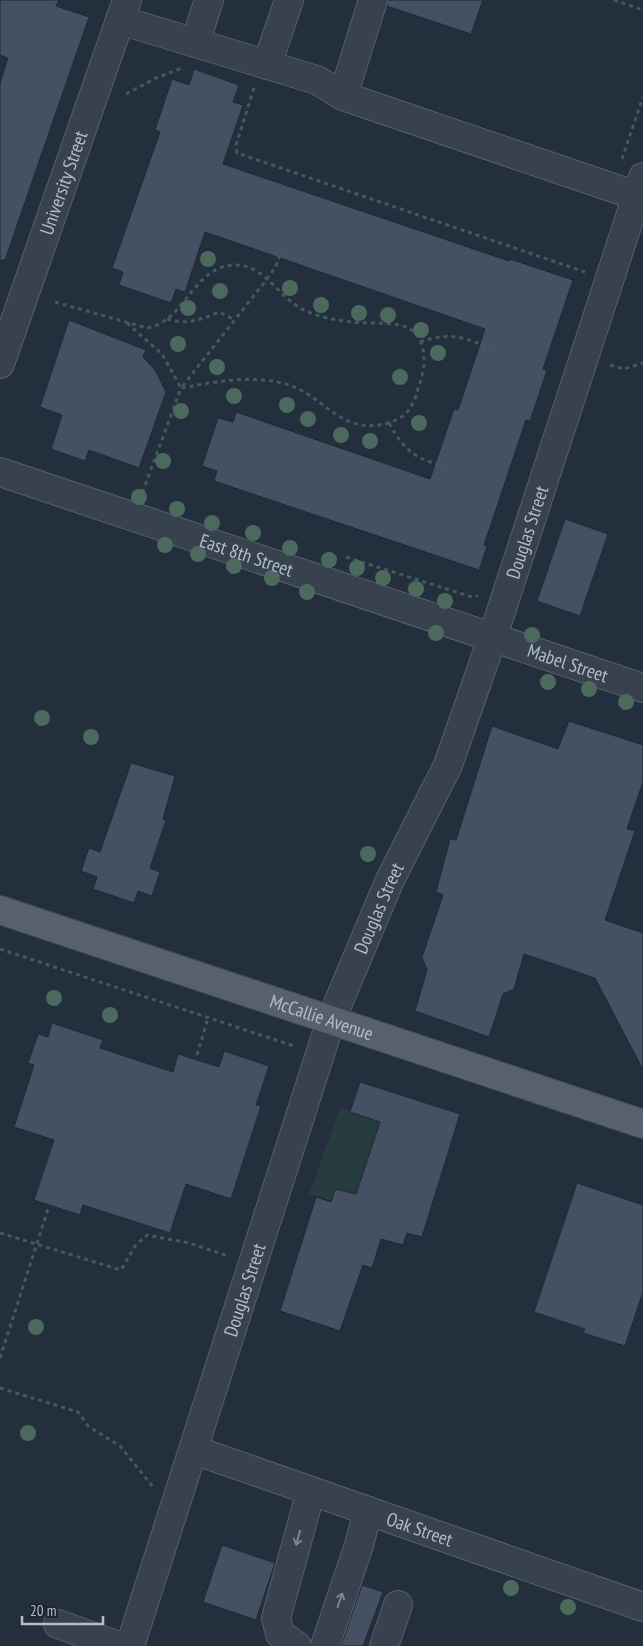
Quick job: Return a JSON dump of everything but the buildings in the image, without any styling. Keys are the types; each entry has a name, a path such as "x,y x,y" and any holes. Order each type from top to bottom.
{"main road":[{"name":"McCallie Avenue","path":"0,910 643,1124"}],"street":[{"path":"192,55 209,0"},
{"path":"267,65 289,0"},
{"path":"343,96 373,0"},
{"path":"123,10 192,55 267,65 317,80 343,96 630,187"},
{"name":"University Street","path":"0,364 123,10"},
{"name":"Douglas Street","path":"130,1646 331,1020 390,882 448,765 492,639 630,187"},
{"name":"East 8th Street","path":"0,472 492,639"},
{"name":"Mabel Street","path":"492,639 643,688"},
{"name":"Oak Street","path":"194,1450 643,1607"},
{"path":"297,1646 280,1634 276,1618 311,1491"},
{"path":"324,1646 359,1545 368,1511"},
{"path":"384,1646 398,1605"},
{"path":"58,1624 119,1646"}],"path":[{"path":"614,0 643,10"},
{"path":"126,94 192,55"},
{"path":"245,84 254,87 236,145 237,153 582,271"},
{"path":"630,187 643,97"},
{"path":"152,494 143,491 181,388 267,279 276,266 283,246"},
{"path":"582,281 588,262"},
{"path":"56,302 146,328 157,326 167,319 212,271 236,265 251,268 267,279 298,306 312,314 353,322 398,323 409,328 417,335 420,342 424,364 412,407 399,419 388,423 358,425 344,420 304,392 282,383 236,378 181,388"},
{"path":"167,319 182,323 193,323 219,312 235,320"},
{"path":"126,322 162,354 181,388"},
{"path":"420,342 451,335 464,337 495,350"},
{"path":"605,364 624,369 643,363"},
{"path":"388,423 395,434 415,456 450,468"},
{"path":"340,555 472,597 480,595"},
{"path":"0,949 296,1047"},
{"path":"196,1055 208,1018"},
{"path":"0,1358 49,1206"},
{"path":"0,1232 121,1270 134,1246 147,1235 190,1243 254,1262"},
{"path":"0,1388 78,1412 88,1426 120,1446 157,1492"}],"green space":[{"path":"340,1108 380,1122 356,1194 335,1189 330,1200 309,1194"}]}
